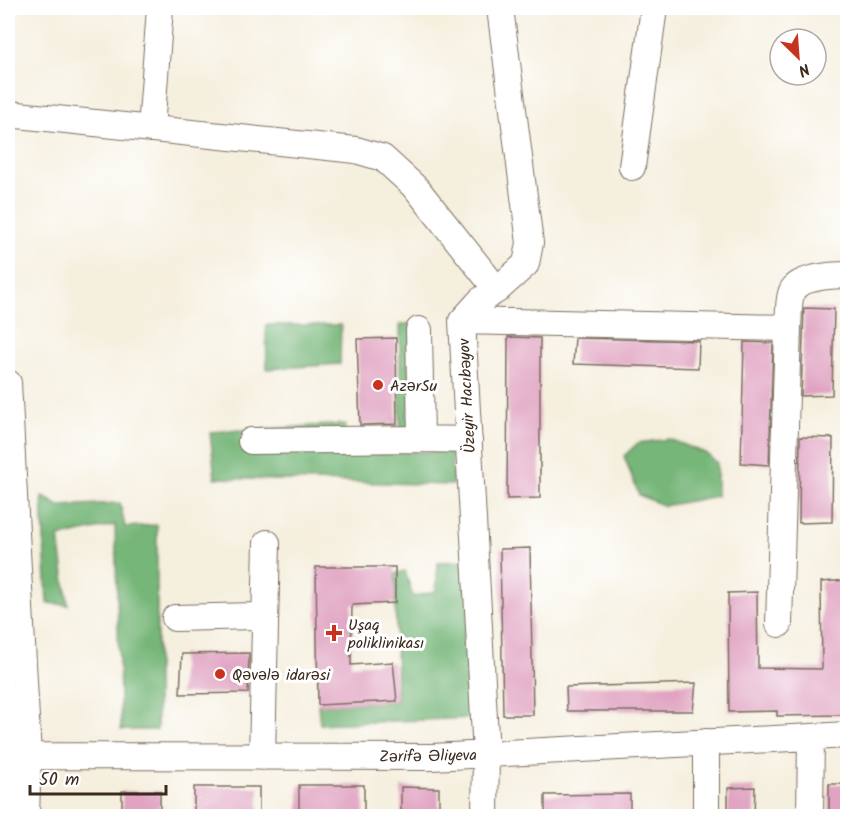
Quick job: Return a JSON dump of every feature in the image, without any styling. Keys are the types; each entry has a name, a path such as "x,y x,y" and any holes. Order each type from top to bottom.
{"street":[{"path":"151,129 160,8"},
{"name":"Üzeyir Hacıbəyov","path":"485,816 486,754 462,321 481,300 497,290 526,264 530,243 500,8"},
{"path":"632,167 654,8"},
{"path":"8,114 356,150 383,158 417,189 497,290"},
{"path":"779,624 791,291 798,283 806,280 848,275"},
{"path":"462,321 788,328"},
{"path":"419,330 421,439"},
{"path":"8,383 18,755 26,816"},
{"path":"251,441 469,440"},
{"path":"262,757 267,543"},
{"path":"175,618 255,616 261,619 265,626"},
{"name":"Zərifə Əliyeva","path":"18,755 432,757 848,735"},
{"path":"810,816 811,737"},
{"path":"706,742 706,816"}],"green space":[{"path":"400,324 414,324 413,433 400,433"},
{"path":"266,325 341,325 340,364 267,369"},
{"path":"345,424 343,454 451,451 453,485 215,478 210,432"},
{"path":"669,439 705,453 717,463 717,496 664,506 639,495 624,456 638,443"},
{"path":"42,496 59,506 120,503 125,527 157,525 157,730 121,730 115,525 59,537 68,605 47,603"},
{"path":"471,561 473,718 320,724 318,705 397,701 395,574 405,571 413,597 436,591 438,562"}],"building":[{"path":"804,308 834,309 832,395 801,396"},
{"path":"508,337 540,338 540,498 507,499"},
{"name":"AzərSu","path":"396,338 397,424 360,425 357,339"},
{"path":"575,338 699,341 698,368 573,364"},
{"path":"744,342 773,343 769,465 741,463"},
{"path":"800,437 833,438 832,522 799,523"},
{"path":"530,548 533,715 503,715 500,549"},
{"name":"Uşaq poliklinikası","path":"316,567 395,567 395,603 352,605 351,665 393,662 397,701 318,705"},
{"path":"848,580 848,669 844,715 777,716 777,711 729,712 728,593 757,592 758,668 822,669 821,582"},
{"name":"Qəvələ idarəsi","path":"249,653 248,693 180,694 182,654"},
{"path":"696,683 693,711 567,711 566,687"},
{"path":"829,784 848,784 848,816 829,816"},
{"path":"299,785 364,785 364,816 299,816"},
{"path":"194,787 259,787 259,816 194,816"},
{"path":"401,787 439,788 439,816 401,816"},
{"path":"755,787 754,816 728,816 728,788"},
{"path":"122,791 160,791 160,816 122,816"},
{"path":"630,794 630,816 545,816 545,795"}],"place":[{"name":"AzərSu","path":"378,385"},
{"name":"Uşaq poliklinikası","path":"334,633"},
{"name":"Qəvələ idarəsi","path":"220,674"}]}
